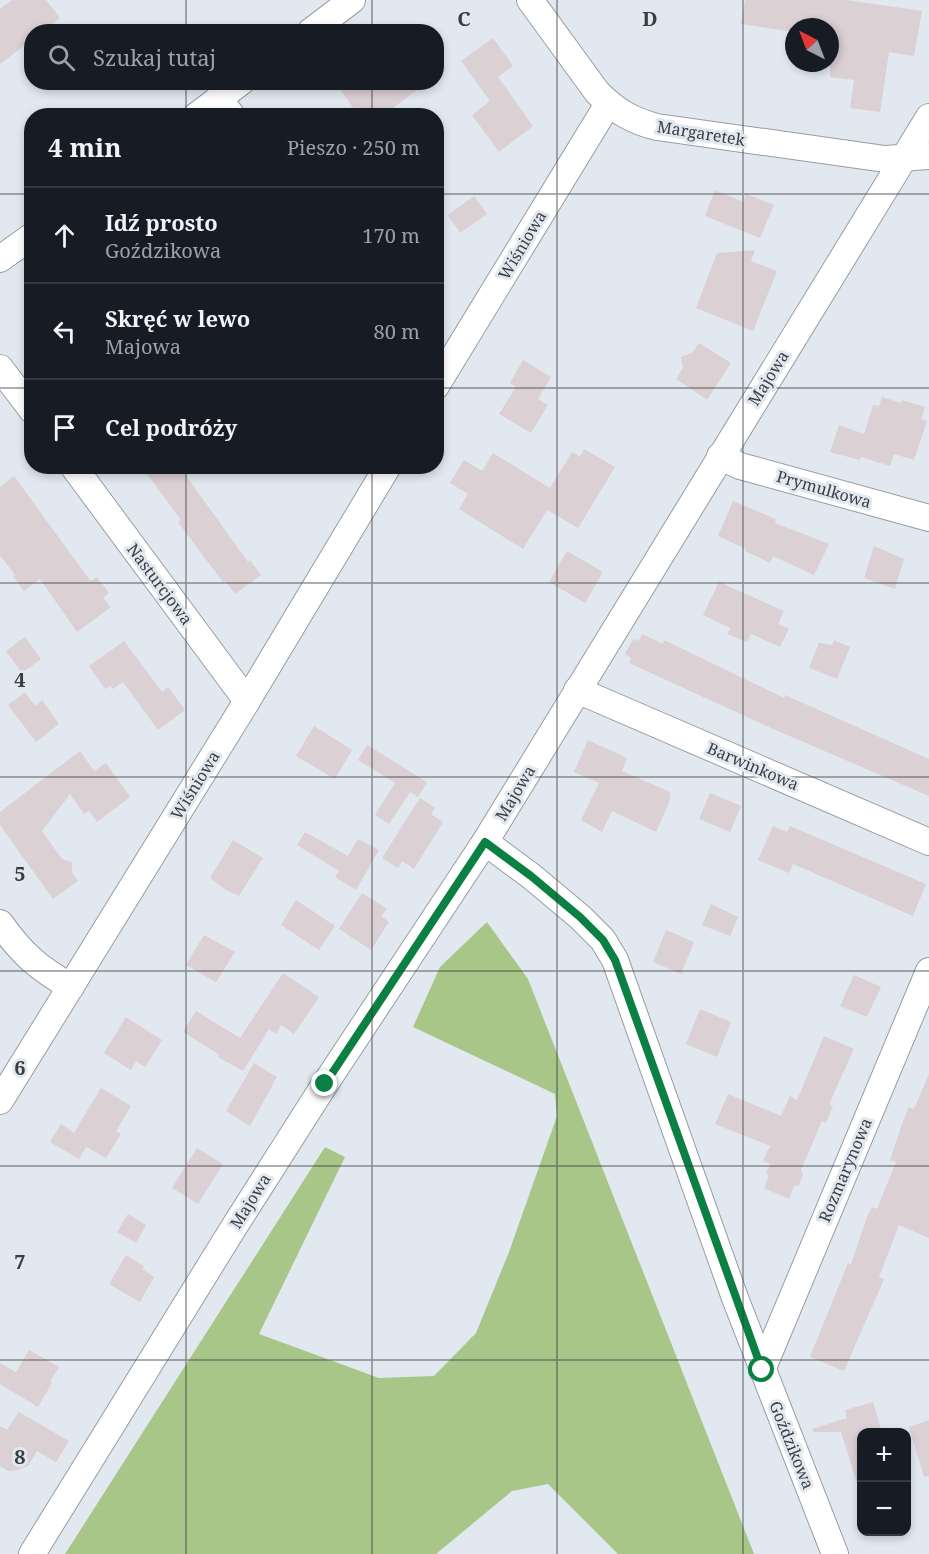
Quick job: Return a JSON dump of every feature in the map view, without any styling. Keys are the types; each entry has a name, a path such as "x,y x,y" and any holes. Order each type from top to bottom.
{"street":[{"path":"320,24 352,0"},
{"name":"Margaretek","path":"530,0 597,92 608,104 639,122 657,127 885,159 929,156"},
{"path":"226,107 236,90"},
{"name":"Wiśniowa","path":"444,373 608,104"},
{"name":"Majowa","path":"32,1554 234,1227 325,1084 485,842 929,117"},
{"path":"0,259 24,242"},
{"path":"0,368 24,400"},
{"name":"Prymulkowa","path":"720,456 740,466 929,518"},
{"name":"Nasturcjowa","path":"79,474 247,701"},
{"name":"Wiśniowa","path":"0,1101 247,701 383,474"},
{"name":"Barwinkowa","path":"577,690 929,842"},
{"name":"Goździkowa","path":"485,842 531,876 580,917 603,940 615,960 762,1370 835,1554"},
{"path":"0,923 16,945 40,969 71,987"},
{"name":"Rozmarynowa","path":"762,1370 929,971"}],"green space":[{"path":"487,922 528,979 754,1554 618,1554 548,1484 512,1491 436,1554 65,1554 325,1147 345,1157 259,1334 379,1378 434,1376 476,1333 509,1252 557,1116 555,1094 413,1027 440,967"}],"building":[{"path":"12,0 46,0 60,18 53,24 24,24 24,46 0,64 0,9"},
{"path":"745,0 846,0 922,11 914,56 889,52 880,112 850,108 854,80 830,77 830,72 839,72 839,18 785,18 785,31 741,24"},
{"path":"493,38 513,66 498,77 533,126 499,152 472,115 490,101 461,61"},
{"path":"341,90 417,90 393,108 353,108"},
{"path":"715,190 743,202 746,194 774,205 760,238 705,216"},
{"path":"474,196 487,214 460,233 448,215"},
{"path":"755,250 751,261 777,271 753,331 696,308 717,253"},
{"path":"699,343 731,363 707,400 676,379 683,368 681,357 692,353"},
{"path":"523,360 551,377 538,399 548,405 531,433 499,414 516,387 510,383"},
{"path":"882,397 925,407 921,419 927,421 914,460 894,454 890,466 861,457 860,460 830,452 839,425 864,434 873,405 879,406"},
{"path":"584,449 615,467 578,528 547,510 523,549 459,509 468,494 450,483 464,460 482,471 493,453 550,488 572,452 580,457"},
{"path":"147,474 185,474 248,562 250,560 261,575 235,594 225,581 223,582 178,522 181,520"},
{"path":"14,476 89,579 91,581 97,577 109,593 103,598 111,607 77,632 40,579 24,591 0,555 0,487"},
{"path":"733,501 776,519 775,523 829,544 814,575 773,556 770,563 718,536"},
{"path":"874,546 904,559 895,589 864,578"},
{"path":"567,551 603,572 585,603 549,582"},
{"path":"719,582 784,611 778,624 789,629 780,647 751,634 747,642 727,634 730,628 703,615"},
{"path":"642,634 663,644 664,640 784,698 785,695 929,759 929,796 771,728 629,663 631,658 625,654 633,639 639,641"},
{"path":"25,637 41,659 22,673 6,651"},
{"path":"834,640 850,647 837,679 809,668 819,643 832,645"},
{"path":"124,641 162,692 168,687 185,710 158,730 123,682 113,689 110,686 105,689 89,666"},
{"path":"25,692 35,706 42,700 59,724 36,742 8,705"},
{"path":"314,726 352,750 335,779 296,756"},
{"path":"588,740 627,758 622,771 670,792 670,800 656,832 612,811 602,832 581,820 599,783 574,772"},
{"path":"367,745 427,782 418,797 410,792 389,824 375,815 395,783 358,760"},
{"path":"80,751 94,771 106,763 130,797 97,822 89,811 84,814 70,794 42,831 62,859 72,862 72,873 78,881 53,899 0,825 0,812"},
{"path":"710,793 741,806 730,832 699,819"},
{"path":"420,798 435,808 431,814 443,822 414,869 402,861 398,868 382,858"},
{"path":"773,826 787,832 790,826 926,884 913,916 793,864 789,873 758,860"},
{"path":"305,832 348,856 358,839 379,850 356,890 335,877 339,871 297,845"},
{"path":"233,840 263,858 239,896 210,878"},
{"path":"362,893 387,909 381,916 389,922 371,950 339,929"},
{"path":"296,900 335,926 319,950 281,925"},
{"path":"711,904 738,917 730,936 702,925"},
{"path":"666,930 694,942 681,974 653,962"},
{"path":"204,935 235,952 216,982 186,965"},
{"path":"283,973 319,997 294,1034 281,1025 276,1034 269,1029 243,1071 218,1057 220,1055 183,1032 196,1011 240,1038"},
{"path":"854,975 881,987 867,1017 840,1006"},
{"path":"700,1009 731,1022 717,1057 686,1044"},
{"path":"126,1017 162,1040 145,1067 136,1061 131,1070 104,1053"},
{"path":"824,1036 854,1049 829,1104 833,1106 826,1123 822,1121 801,1170 803,1175 799,1185 794,1186 789,1199 764,1188 770,1164 763,1161 770,1146 715,1124 728,1094 781,1116 790,1096 797,1100"},
{"path":"254,1063 277,1077 250,1126 226,1111"},
{"path":"929,1074 929,1238 899,1225 879,1277 884,1279 844,1371 810,1357 848,1263 851,1264 867,1217 872,1207 877,1209 896,1162 890,1160 909,1107 914,1109"},
{"path":"101,1088 131,1106 116,1131 121,1134 106,1158 86,1147 79,1159 50,1142 61,1124 74,1133"},
{"path":"197,1148 223,1164 198,1204 172,1188"},
{"path":"128,1214 146,1225 136,1243 117,1232"},
{"path":"126,1255 144,1266 142,1269 154,1277 140,1302 109,1284"},
{"path":"29,1350 59,1367 38,1407 0,1384 0,1363 16,1372"},
{"path":"873,1402 881,1428 857,1428 857,1483 841,1432 813,1432 812,1429 847,1418 845,1410"},
{"path":"19,1412 69,1441 56,1462 37,1451 28,1466 8,1471 0,1466 0,1426 7,1430"},
{"path":"929,1420 929,1476 924,1477 909,1427"}],"route":[{"path":"325,1084 485,842 531,876 580,917 603,940 615,960 762,1370"}]}
